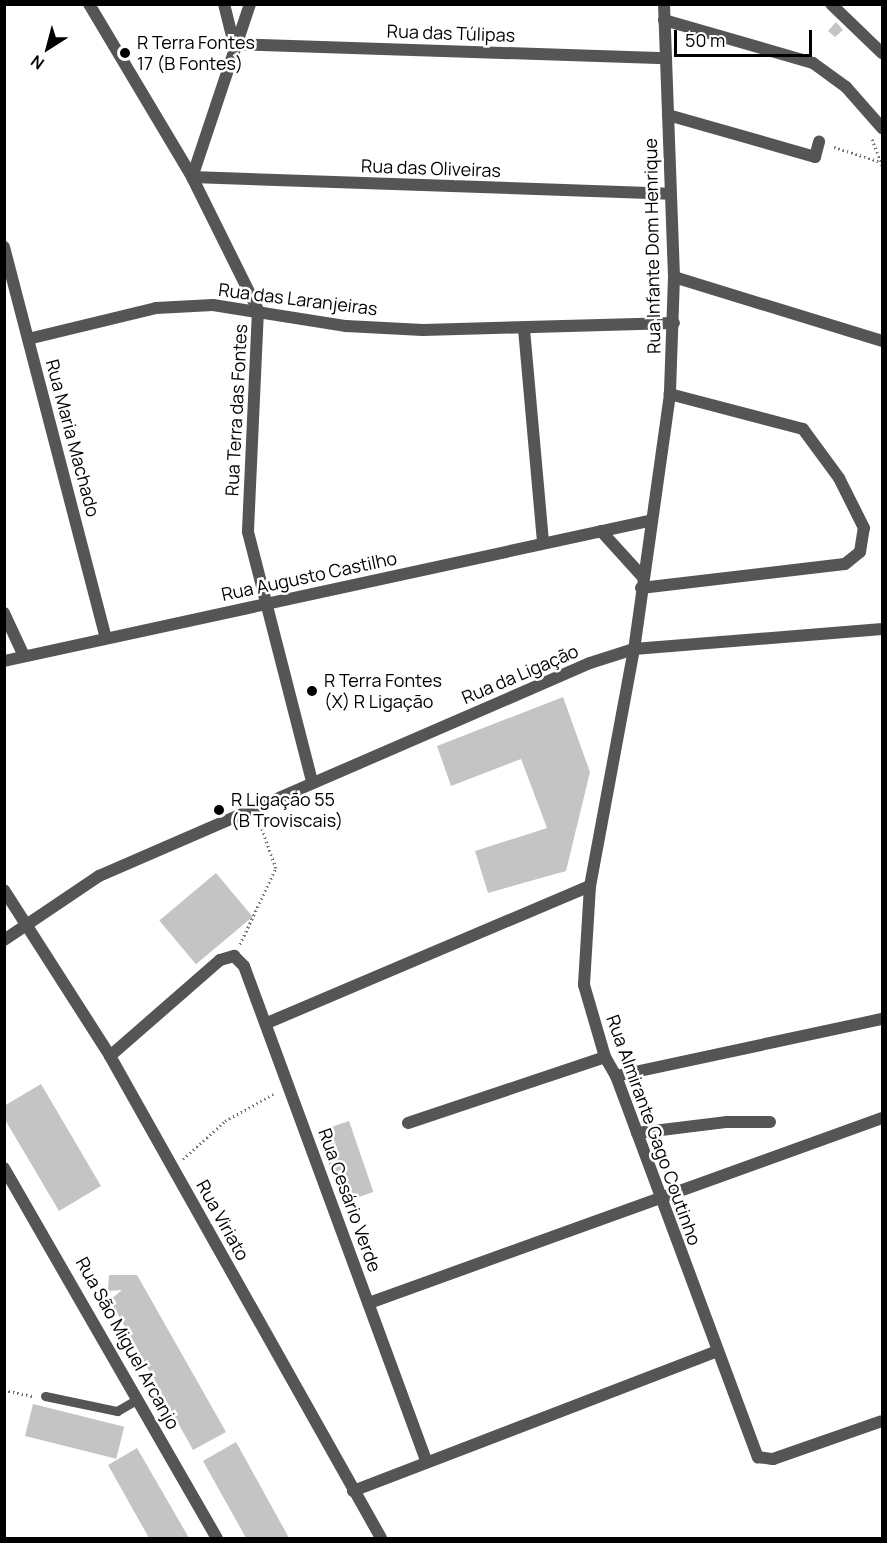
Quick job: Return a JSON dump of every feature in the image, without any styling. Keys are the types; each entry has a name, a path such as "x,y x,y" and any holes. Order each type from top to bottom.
{"street":[{"name":"Rua Terra das Fontes","path":"89,4 192,177 258,310 248,532 312,782"},
{"path":"224,4 234,44"},
{"path":"192,177 234,44 250,4"},
{"name":"Rua Infante Dom Henrique","path":"648,521 669,394 674,323 664,4"},
{"path":"831,4 882,53"},
{"path":"664,20 813,63 846,87 882,128"},
{"name":"Rua das Túlipas","path":"234,44 666,58"},
{"path":"668,115 815,157 819,142"},
{"name":"Rua das Oliveiras","path":"192,177 670,194"},
{"name":"Rua Maria Machado","path":"4,247 106,639"},
{"path":"674,277 882,341"},
{"name":"Rua das Laranjeiras","path":"28,339 156,308 213,304 346,326 524,329 674,323"},
{"path":"524,329 543,543"},
{"path":"601,531 641,582 845,564 860,552 864,528 839,478 803,429 669,394"},
{"name":"Rua Augusto Castilho","path":"4,661 648,521"},
{"name":"Rua Almirante Gago Coutinho","path":"648,521 634,649 590,886 581,964 605,1058 616,1076 715,1352 758,1457 773,1459 882,1421"},
{"path":"4,613 24,656"},
{"name":"Rua da Ligação","path":"4,940 99,876 312,782 634,649 882,629"},
{"path":"267,1023 590,886"},
{"name":"Rua Viriato","path":"4,890 110,1056 381,1539"},
{"path":"110,1056 220,960 234,956"},
{"name":"Rua Cesário Verde","path":"234,956 244,966 267,1023 426,1460"},
{"path":"616,1076 882,1019"},
{"path":"408,1123 605,1058"},
{"path":"369,1303 660,1194 882,1118"},
{"path":"637,1133 727,1122 770,1122"},
{"name":"Rua São Miguel Arcanjo","path":"4,1167 217,1539"},
{"path":"353,1491 426,1460 715,1352"}],"lane":[{"path":"45,1396 117,1411 138,1399"}],"path":[{"path":"819,142 882,165"},
{"path":"234,956 276,868 254,808"},
{"path":"173,1168 225,1121 290,1085"},
{"path":"4,1390 45,1396"}],"building":[{"path":"836,22 843,30 835,37 828,31"},
{"path":"563,697 590,772 566,871 488,893 475,851 547,828 521,759 451,786 437,746"},
{"path":"216,873 253,917 196,964 159,921"},
{"path":"41,1084 101,1186 59,1211 4,1118 4,1106"},
{"path":"349,1121 373,1192 342,1203 318,1132"},
{"path":"109,1275 137,1275 226,1432 193,1450 110,1300 122,1290 108,1291"},
{"path":"33,1404 124,1427 116,1459 25,1436"},
{"path":"236,1442 289,1538 246,1538 203,1461"},
{"path":"137,1448 189,1538 149,1538 108,1465"}],"place":[{"name":"R Terra Fontes 17 (B Fontes)","path":"125,53"},
{"name":"R Terra Fontes (X) R Ligação","path":"312,691"},
{"name":"R Ligação 55 (B Troviscais)","path":"219,810"}]}
